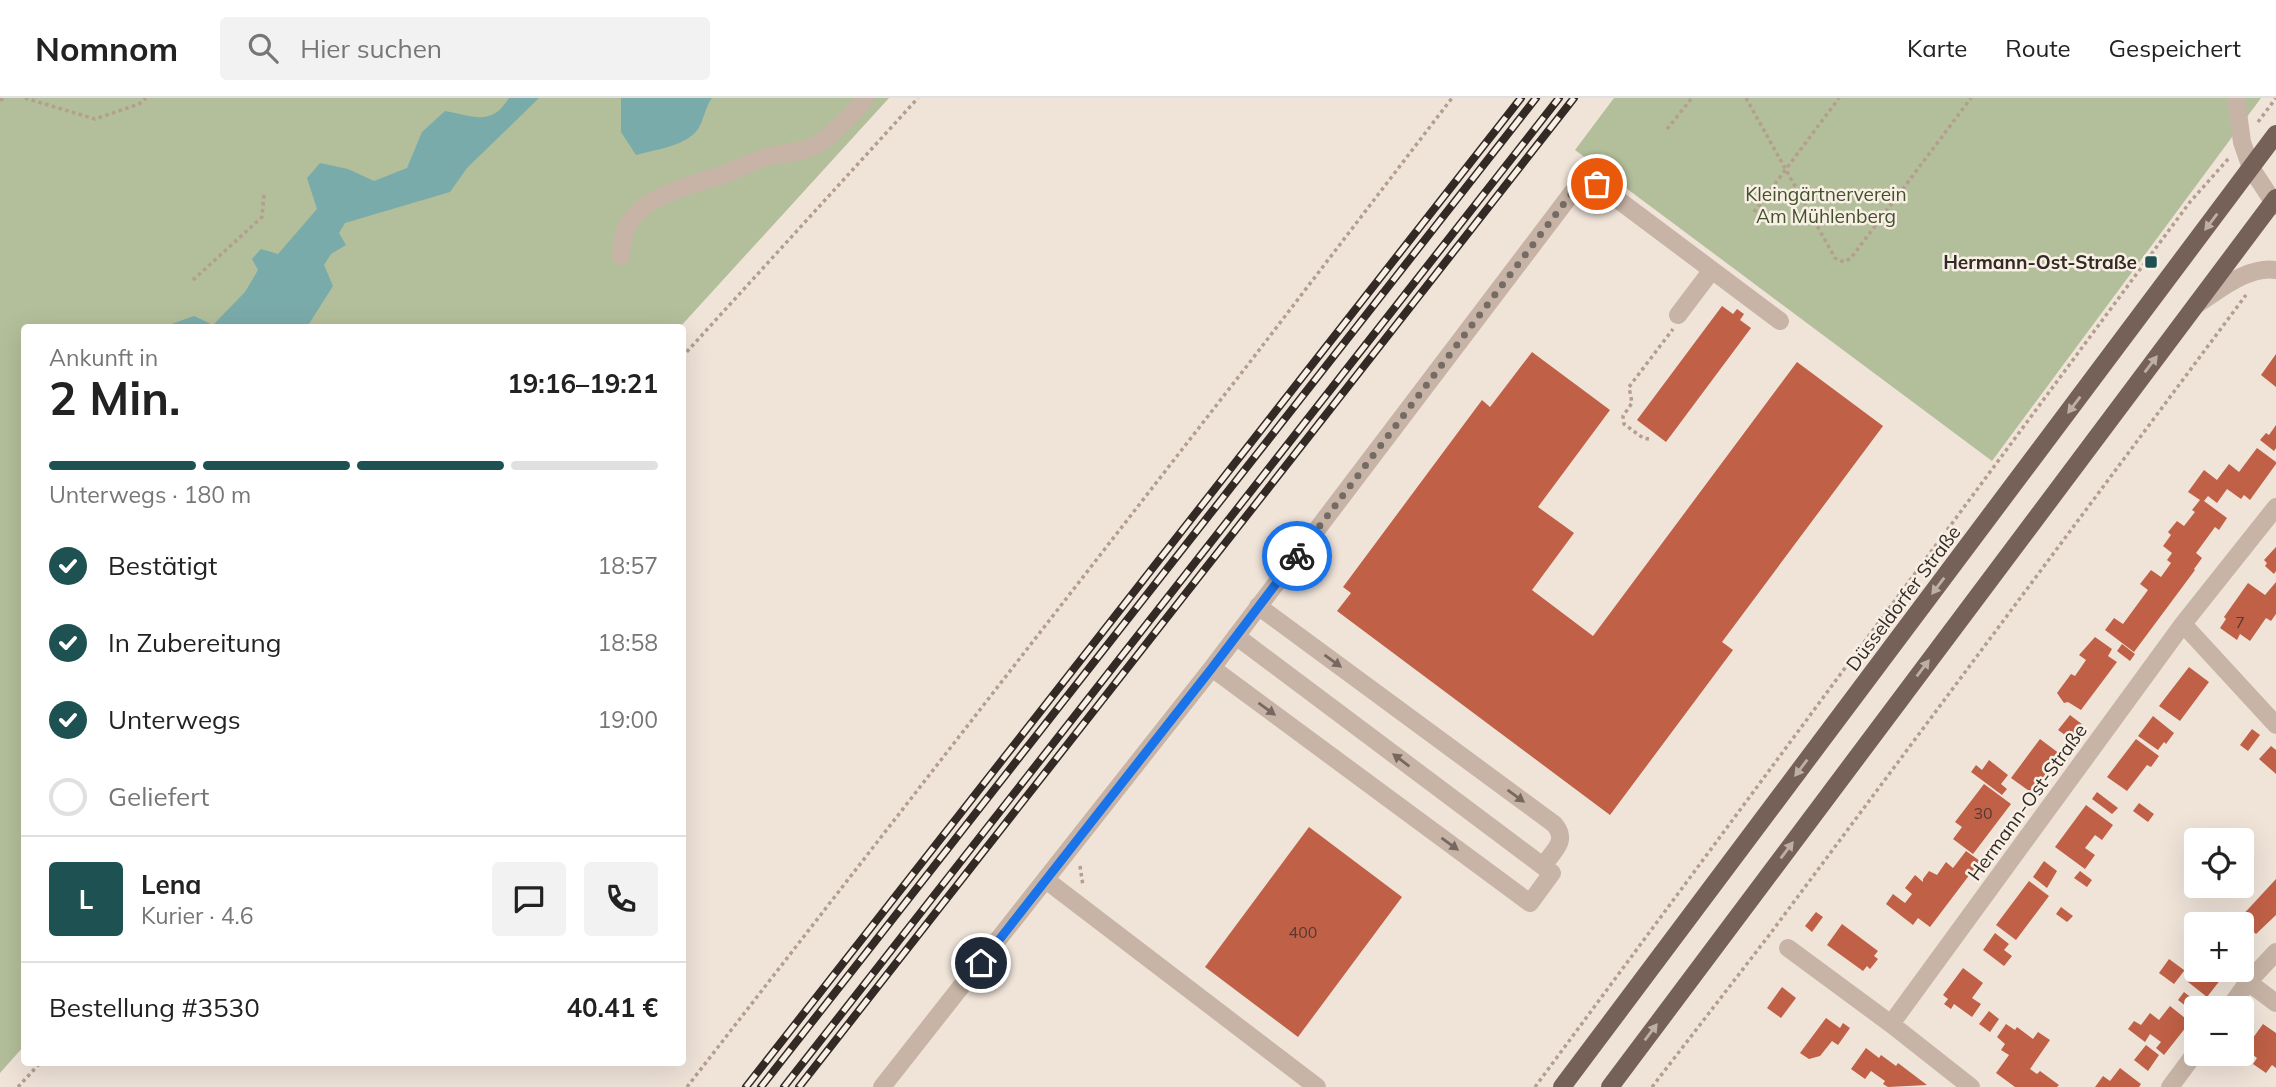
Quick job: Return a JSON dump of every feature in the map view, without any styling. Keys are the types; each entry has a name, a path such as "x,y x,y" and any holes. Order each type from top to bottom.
{"main road":[{"name":"Düsseldorfer Straße","path":"1562,1087 2276,134"},
{"path":"1610,1087 2275,202"}],"street":[{"path":"621,256 626,228 654,201 677,188 764,158 802,151 818,144 854,113 865,98"},
{"path":"2236,98 2242,142 2251,168 2275,202"},
{"path":"882,1087 1212,668 1572,193 1584,182 1597,184 1780,321"},
{"path":"2196,304 2247,273 2271,269"},
{"path":"1678,315 1712,270"},
{"name":"Hermann-Ost-Straße","path":"1891,1024 2183,624 2276,506"},
{"path":"1258,606 1554,824 1561,832 1561,840 1543,866"},
{"path":"2183,624 2276,725"},
{"path":"1212,668 1530,903 1552,873 1236,636"},
{"path":"1046,880 1317,1087"},
{"path":"1788,948 1971,1087"},
{"path":"2254,976 2276,952"},
{"path":"2238,996 2248,982 2276,1003"},
{"path":"2170,1087 2186,1066"}],"path":[{"path":"0,100 7,98"},
{"path":"25,98 95,119 139,104 146,98"},
{"path":"686,353 918,98"},
{"path":"687,1087 1251,362 1452,98"},
{"path":"1667,129 1692,98"},
{"path":"1746,98 1835,258 1844,262 1851,258 1971,98"},
{"path":"1754,212 1839,98"},
{"path":"1535,1087 2139,273 2276,98"},
{"path":"194,279 262,217 264,195"},
{"path":"1652,1087 2271,269"},
{"path":"1649,439 1643,438 1624,424 1623,416 1632,403 1629,387 1678,323 1678,315"},
{"path":"1083,856 1080,869 1082,886 1089,897"},
{"path":"18,1087 37,1066"}],"green space":[{"path":"0,98 889,98 683,324 21,324 21,1049 0,1073"},
{"name":"Kleingärtnerverein Am Mühlenberg","path":"1614,98 2261,98 1992,461 1575,150"}],"water":[{"path":"509,98 539,98 467,168 450,192 345,223 339,233 346,245 331,254 324,265 333,286 309,324 214,324 245,292 258,270 252,259 261,249 278,254 317,209 307,178 320,163 348,169 374,181 407,168 422,132 445,111 481,117 495,113"},
{"path":"621,98 712,98 698,129 686,140 636,155 621,132"},
{"path":"194,316 211,324 171,324"}],"building":[{"path":"1722,306 1733,314 1737,309 1744,314 1740,320 1751,328 1666,442 1637,420"},
{"path":"1532,352 1610,410 1538,507 1574,533 1532,590 1593,636 1797,362 1883,426 1722,642 1733,650 1610,815 1337,611 1351,593 1343,587 1482,400 1490,407"},
{"path":"2276,354 2276,387 2261,375"},
{"path":"2276,425 2274,451 2260,440 2266,433 2269,435"},
{"path":"2257,448 2276,464 2250,500 2244,495 2241,499 2227,489 2217,503 2208,496 2204,501 2227,518 2219,530 2215,527 2196,553 2202,558 2195,570 2134,652 2105,630 2114,618 2123,624 2148,590 2140,584 2151,570 2161,577 2171,563 2167,560 2172,553 2163,546 2171,535 2168,532 2177,521 2184,526 2200,500 2188,492 2204,470 2217,480 2229,464 2239,472"},
{"path":"2276,547 2274,574 2265,566 2267,563 2264,560"},
{"path":"2276,582 2276,614 2271,621 2266,618 2250,641 2240,634 2237,640 2220,628 2226,619 2224,617 2248,583 2265,595"},
{"path":"2095,637 2112,649 2108,656 2117,662 2081,710 2068,702 2064,703 2057,693 2071,674 2075,676 2086,660 2079,655"},
{"path":"2122,644 2135,654 2130,661 2117,651"},
{"path":"2189,667 2209,682 2180,721 2159,706"},
{"path":"2070,715 2083,725 2072,740 2058,730"},
{"path":"2153,716 2174,733 2158,750 2138,736"},
{"path":"2252,729 2260,735 2248,751 2240,745"},
{"path":"2040,739 2060,754 2032,793 2011,778"},
{"path":"2136,739 2159,756 2151,767 2147,765 2127,791 2107,777"},
{"path":"2271,746 2276,750 2276,774 2259,759"},
{"path":"1989,760 2008,775 2001,784 2007,789 2002,795 1971,772 1976,765 1982,770"},
{"path":"1984,784 2011,804 1973,854 1953,839 1962,827 1955,822"},
{"path":"2097,792 2118,808 2112,814 2092,799"},
{"path":"2139,803 2154,814 2148,822 2133,811"},
{"path":"2086,805 2113,825 2102,840 2095,835 2085,848 2095,855 2085,869 2055,847"},
{"path":"1309,827 1402,897 1298,1037 1205,967"},
{"path":"1966,851 1980,861 1930,927 1918,918 1913,925 1886,904 1893,894 1905,903 1912,894 1905,888 1915,875 1923,882 1929,871 1937,875 1946,862 1953,868"},
{"path":"2044,861 2057,871 2047,888 2033,877"},
{"path":"2080,871 2092,880 2087,887 2074,878"},
{"path":"2276,879 2276,915 2256,934 2254,912 2245,912"},
{"path":"2029,881 2049,896 2016,940 1996,925"},
{"path":"2061,907 2073,916 2067,922 2056,914"},
{"path":"1816,912 1823,917 1812,932 1805,926"},
{"path":"1842,924 1878,951 1874,956 1878,959 1870,969 1867,966 1863,971 1827,945"},
{"path":"1995,933 2009,944 2004,950 2012,956 2004,966 1983,950"},
{"path":"2169,959 2184,970 2174,984 2159,973"},
{"path":"1963,968 1983,983 1972,998 1981,1004 1972,1017 1954,1004 1951,1009 1944,1004 1948,999 1943,995"},
{"path":"2188,982 2219,982 2206,996"},
{"path":"1782,987 1796,998 1781,1018 1767,1008"},
{"path":"2184,992 2189,996 2184,996 2184,1005 2178,1000"},
{"path":"2170,1006 2184,1017 2184,1030 2164,1055 2156,1048 2161,1042 2150,1034 2145,1042 2128,1029 2134,1021 2141,1025 2150,1013 2159,1020"},
{"path":"1989,1011 1999,1019 1990,1032 1979,1024"},
{"path":"1826,1018 1840,1028 1843,1023 1850,1028 1838,1045 1832,1041 1820,1056 1809,1059 1800,1053"},
{"path":"2006,1024 2015,1030 2017,1027 2033,1039 2038,1032 2050,1040 2030,1069 2037,1074 2040,1071 2059,1085 2057,1087 2015,1087 1996,1073 2009,1055 2001,1050 2005,1044 1997,1037"},
{"path":"2263,1024 2276,1033 2276,1068 2272,1065 2266,1073 2254,1065 2257,1058 2254,1056 2254,1036"},
{"path":"2146,1045 2159,1055 2148,1071 2134,1060"},
{"path":"1866,1048 1896,1066 1898,1063 1927,1085 1888,1087 1883,1084 1885,1081 1871,1071 1865,1079 1851,1069"},
{"path":"2120,1068 2141,1084 2139,1087 2095,1087 2103,1076 2110,1081"}],"railway":[{"path":"746,1087 1521,98"},
{"path":"761,1087 1536,98"},
{"path":"784,1087 1559,98"},
{"path":"799,1087 1574,98"}],"way so far":[{"path":"1297,556 1572,193 1584,182 1597,184"}],"place":[{"name":"Hermann-Ost-Straße","path":"2151,262"}],"route":[{"path":"981,963 1297,556"}]}
